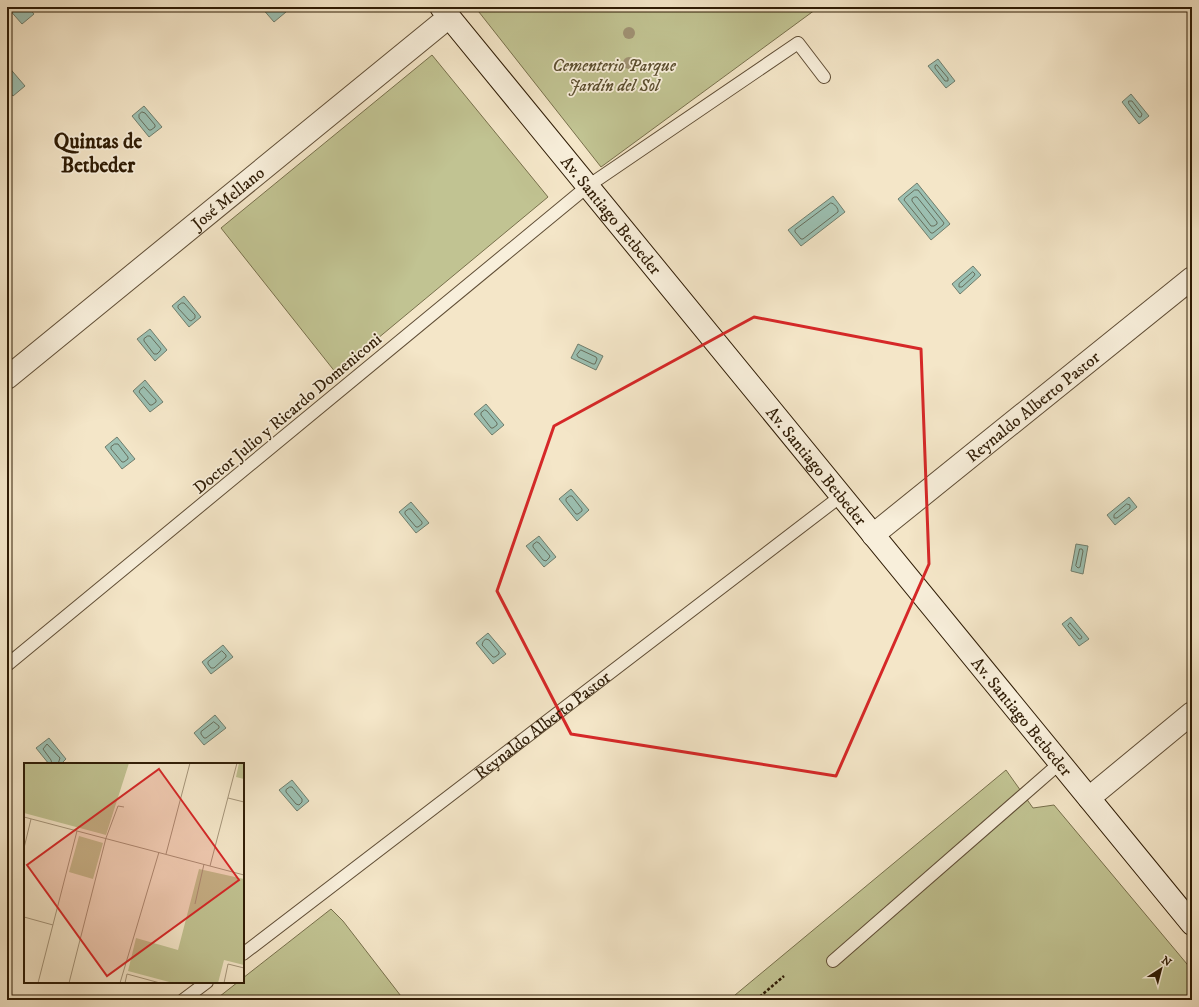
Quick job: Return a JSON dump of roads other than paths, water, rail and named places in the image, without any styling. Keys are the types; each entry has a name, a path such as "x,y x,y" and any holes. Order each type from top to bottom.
{"main road":[{"name":"Av. Santiago Betbeder","path":"445,12 1192,924"},
{"name":"José Mellano","path":"7,378 445,12"},
{"name":"Reynaldo Alberto Pastor","path":"873,535 1192,278"},
{"path":"1089,798 1192,713"}],"lane":[{"name":"Doctor Julio y Ricardo Domeniconi","path":"7,665 588,186 798,43 824,77"},
{"name":"Reynaldo Alberto Pastor","path":"244,953 841,496"},
{"path":"833,961 1060,763"},
{"path":"183,1000 205,983"}],"water":[{"path":"7,7 28,7 34,14 22,24"},
{"path":"261,7 282,7 286,12 274,22"},
{"path":"938,59 955,81 946,88 928,66"},
{"path":"7,65 25,86 13,96 7,89"},
{"path":"1131,94 1149,116 1139,124 1122,102"},
{"path":"144,106 162,127 149,137 132,116"},
{"path":"917,183 950,224 931,240 898,199"},
{"path":"833,196 845,212 801,246 788,230"},
{"path":"973,266 981,275 960,294 952,284"},
{"path":"184,296 201,317 189,327 172,306"},
{"path":"150,329 167,350 155,361 137,339"},
{"path":"578,344 603,356 596,370 571,358"},
{"path":"145,380 163,402 150,412 133,391"},
{"path":"486,404 504,425 492,435 474,414"},
{"path":"117,437 135,459 122,469 105,447"},
{"path":"571,489 589,510 577,521 559,499"},
{"path":"1129,497 1137,507 1115,525 1107,515"},
{"path":"411,502 429,523 416,533 399,512"},
{"path":"539,536 556,557 544,567 526,546"},
{"path":"1076,544 1088,546 1083,574 1071,571"},
{"path":"1071,617 1089,639 1079,646 1062,624"},
{"path":"488,633 506,654 493,664 476,643"},
{"path":"223,645 233,657 211,674 202,662"},
{"path":"215,715 226,728 204,745 194,733"},
{"path":"49,738 66,759 62,763 48,763 36,748"},
{"path":"292,780 309,801 297,811 279,790"}],"district":[{"name":"Quintas de Betbeder","path":"98,153"}],"park label":[{"name":"Cementerio Parque Jardín del Sol","path":"614,75"}]}
